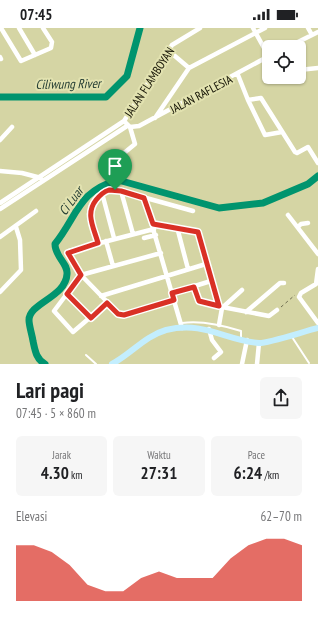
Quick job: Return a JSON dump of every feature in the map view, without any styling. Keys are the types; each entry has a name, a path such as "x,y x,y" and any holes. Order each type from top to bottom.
{"main road":[{"path":"112,364 155,335 182,326 207,327 259,343 318,328"}],"street":[{"path":"1,28 21,61 52,46 43,28"},
{"path":"19,28 35,55"},
{"name":"JALAN FLAMBOYAN","path":"87,148 124,121 174,43 200,28"},
{"path":"155,118 189,68 255,30 265,28"},
{"path":"308,28 312,35"},
{"path":"255,30 262,43"},
{"path":"302,40 318,32"},
{"path":"169,51 189,68"},
{"name":"JALAN RAFLESIA","path":"87,148 129,127 139,126 155,118 238,75 262,60"},
{"path":"306,69 318,68"},
{"path":"238,75 264,134 267,135 282,132"},
{"path":"248,100 261,98 296,153 308,147 318,163"},
{"path":"118,158 135,144 129,127 124,121"},
{"path":"0,140 12,127"},
{"path":"0,210 41,179 87,148"},
{"path":"0,171 41,179"},
{"path":"0,175 6,172"},
{"path":"0,203 41,179"},
{"path":"98,243 89,214 92,206 102,193 109,190 121,191 193,211"},
{"path":"121,191 133,234"},
{"path":"102,193 114,238"},
{"path":"144,198 182,326"},
{"path":"0,237 16,227 36,211"},
{"path":"288,215 318,254"},
{"path":"298,227 301,224 308,223"},
{"path":"174,300 122,315 107,303 81,275 68,253 114,238 133,234 153,226 177,227 198,232 206,264 220,307 219,325"},
{"path":"0,292 21,270 20,240 16,227"},
{"path":"177,227 188,269"},
{"path":"144,238 156,235"},
{"path":"106,241 113,266"},
{"path":"107,303 73,332 54,311 81,275 161,253"},
{"path":"101,296 206,264"},
{"path":"318,269 317,286 300,295 300,299 318,323"},
{"path":"172,293 211,281"},
{"path":"246,312 280,283 284,283"},
{"path":"194,287 199,301 220,307 269,316 277,310"},
{"path":"220,307 242,290"},
{"path":"67,294 91,318"},
{"path":"207,327 212,340 221,352 214,358"},
{"path":"242,364 244,339"},
{"path":"257,364 259,343"}],"lane":[{"path":"207,327 219,325 241,331 244,339"},
{"path":"291,335 309,363"},
{"path":"86,355 96,364"}],"path":[{"path":"277,310 293,295 300,295"}],"waterway":[{"name":"Ciliwung River","path":"0,97 106,97 127,76 140,28"},
{"name":"Ci Luar","path":"45,364 40,360 35,351 29,320 35,309 55,294 65,282 67,274 66,266 57,253 55,244 80,205 95,191 118,180 219,208 263,203 308,184 318,176"}],"route":[{"path":"109,190 115,190 144,198 153,224 177,227 198,232 200,234 206,264 219,306 201,303 198,300 194,287 172,293 174,300 124,315 118,314 107,303 91,318 67,294 81,275 68,253 69,251 98,243 89,214 92,206 102,193 109,190"}]}
